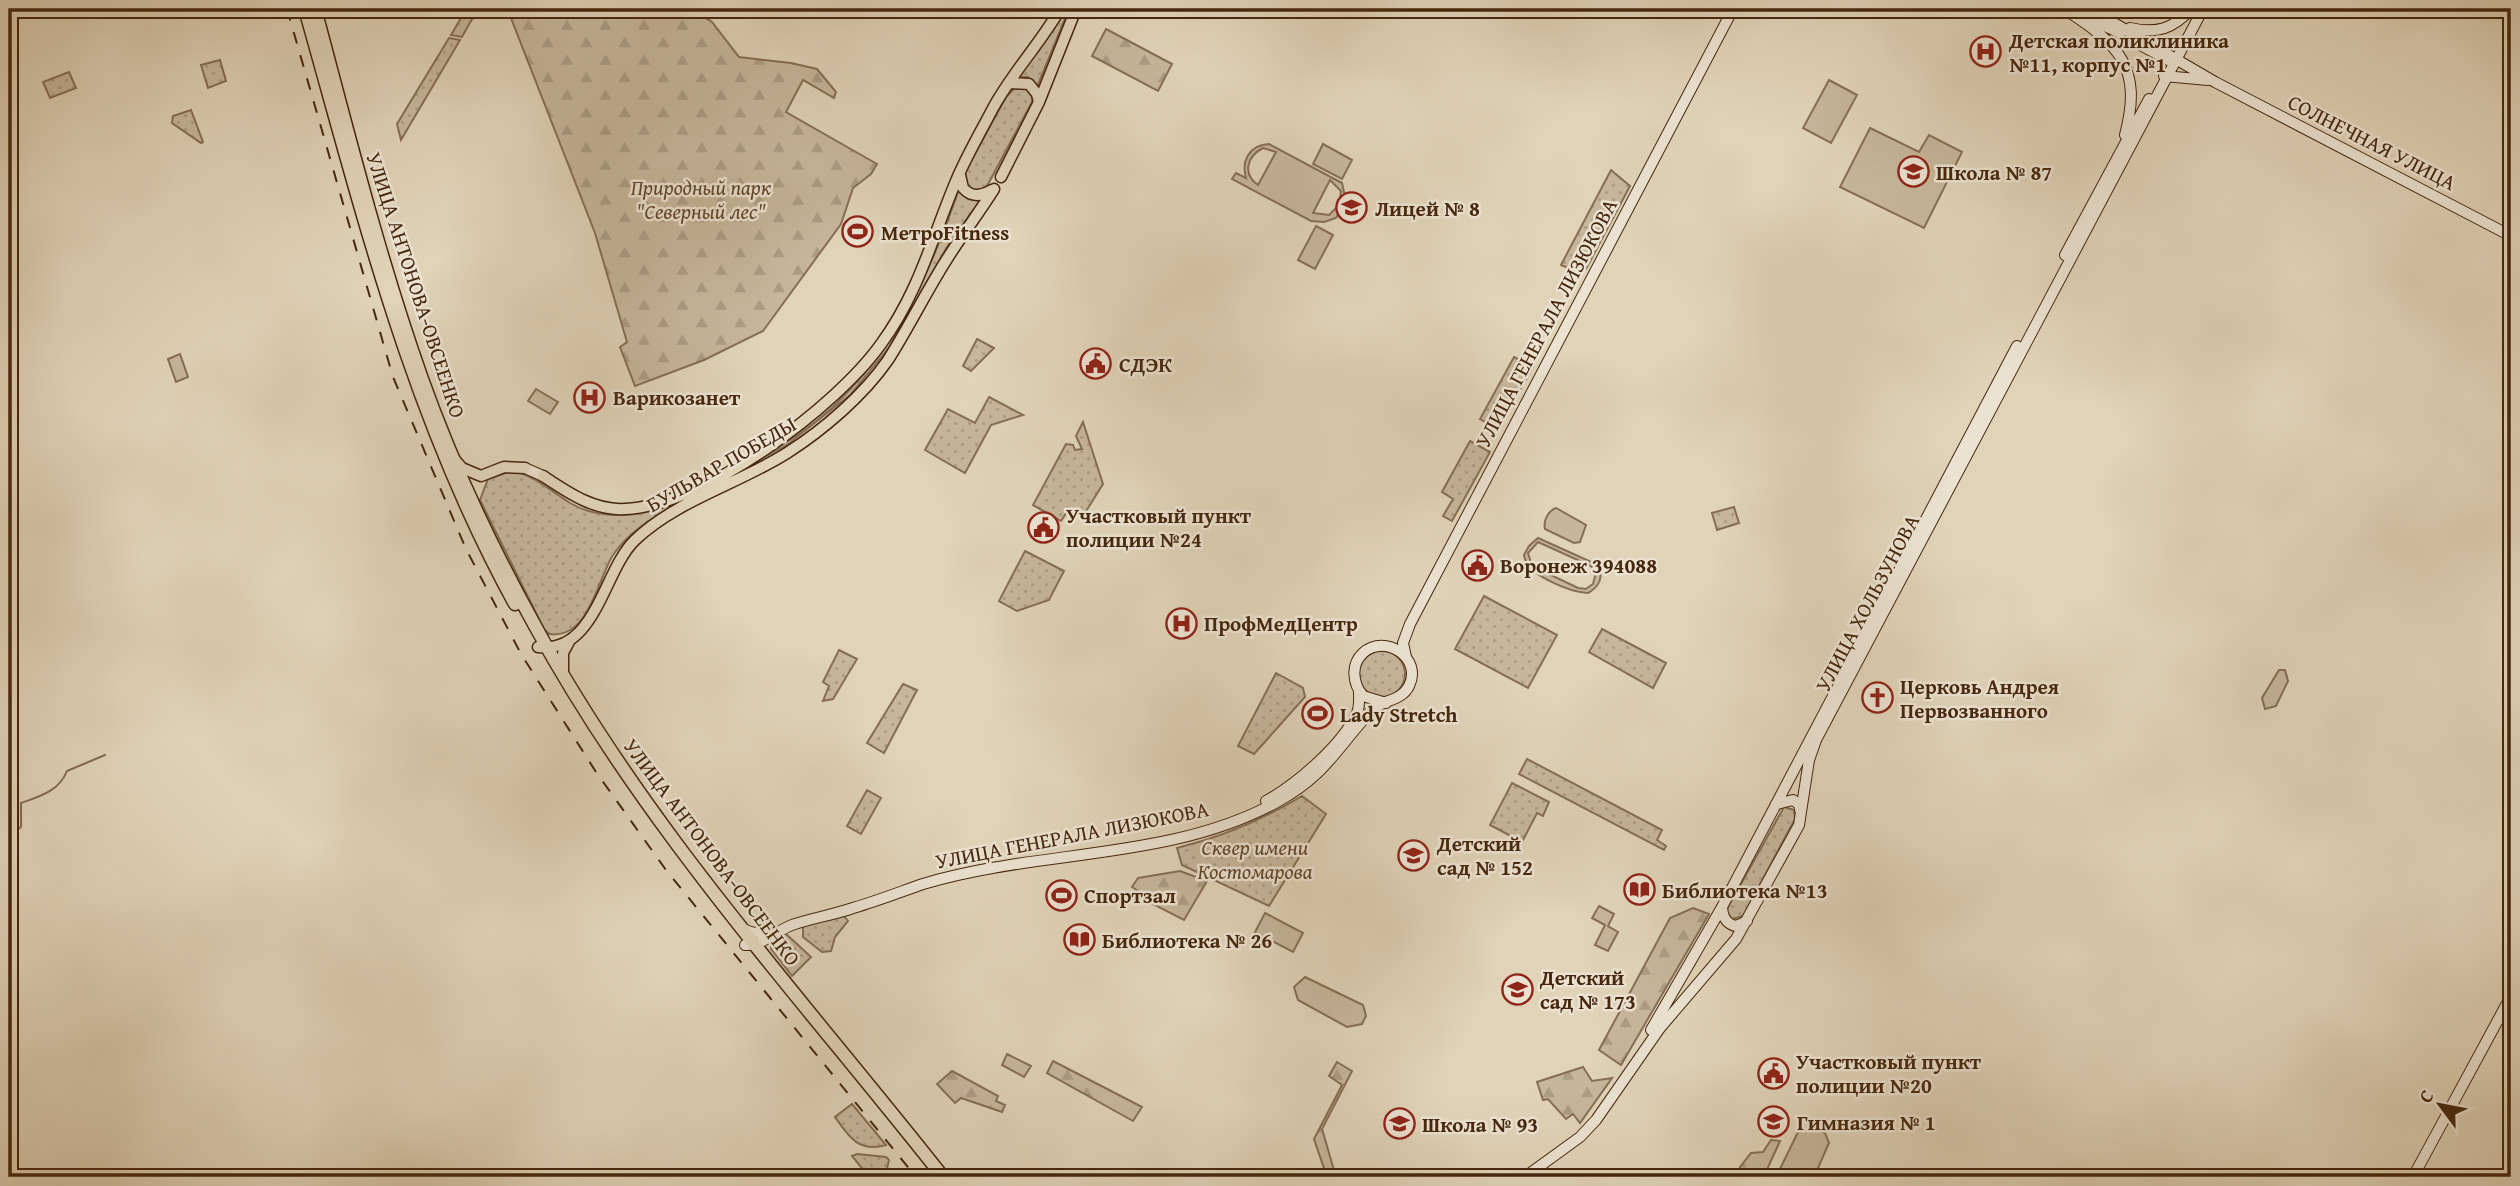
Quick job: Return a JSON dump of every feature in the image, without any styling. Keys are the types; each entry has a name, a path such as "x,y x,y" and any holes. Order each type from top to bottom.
{"highway":[{"name":"УЛИЦА АНТОНОВА-ОВСЕЕНКО","path":"304,9 398,336 461,485 543,647 637,805 943,1177"},
{"name":"УЛИЦА АНТОНОВА-ОВСЕЕНКО","path":"315,9 407,334 454,457 461,485"},
{"name":"УЛИЦА АНТОНОВА-ОВСЕЕНКО","path":"543,647 644,800 754,947 933,1177"}],"main road":[{"name":"БУЛЬВАР ПОБЕДЫ","path":"543,647 570,639 593,615 618,560 647,529 677,504 816,414 850,382 881,344 909,298 931,252 960,172 1009,83 1060,9"},
{"name":"БУЛЬВАР ПОБЕДЫ","path":"461,485 504,467 525,468 584,501 622,510 677,504 788,453 862,391 886,362 946,261 1001,177 1039,102 1076,9"},
{"name":"УЛИЦА ГЕНЕРАЛА ЛИЗЮКОВА","path":"1406,657 1403,643 1410,624 1727,9"},
{"name":"УЛИЦА ГЕНЕРАЛА ЛИЗЮКОВА","path":"1385,645 1405,622 1733,9"},
{"path":"2065,9 2173,59"},
{"path":"2065,9 2113,43 2130,77 2130,115 2114,162"},
{"path":"2090,9 2173,59"},
{"path":"2119,25 2147,32 2163,30 2178,24 2193,9"},
{"name":"УЛИЦА ХОЛЬЗУНОВА","path":"2173,59 2193,9"},
{"name":"УЛИЦА ХОЛЬЗУНОВА","path":"1525,1177 1576,1134 1592,1116 1673,993 1722,907 2173,59 2203,9"},
{"name":"СОЛНЕЧНАЯ УЛИЦА","path":"2173,59 2511,236"},
{"name":"УЛИЦА ХОЛЬЗУНОВА","path":"1515,1177 1580,1137 1596,1120 1660,1028 1736,939 1748,920 1799,825 1816,740 2114,162 2164,76"},
{"name":"СОЛНЕЧНАЯ УЛИЦА","path":"2164,76 2215,82"},
{"path":"1009,83 1029,84 1037,94 1039,102"},
{"path":"960,172 963,188 972,195 984,195 994,189"},
{"path":"454,457 462,468 479,477"},
{"path":"563,675 563,653 570,639"},
{"path":"1385,645 1395,648 1406,657 1412,674 1408,688 1400,697 1386,703 1370,700 1359,691 1354,679 1357,661 1371,648 1385,645"},
{"name":"УЛИЦА ГЕНЕРАЛА ЛИЗЮКОВА","path":"798,919 947,877 1158,839 1244,812 1288,788 1318,761 1348,727 1359,708 1359,691"},
{"name":"УЛИЦА ГЕНЕРАЛА ЛИЗЮКОВА","path":"770,932 798,919 946,871 1213,830 1252,815 1288,796 1332,761 1372,709 1386,703"},
{"path":"1776,804 1793,800 1799,804 1801,814"},
{"path":"1722,907 1723,917 1729,923 1736,926 1748,920"},
{"path":"742,928 753,933 770,932"},
{"path":"754,947 770,932"},
{"path":"1673,993 1677,1001 1684,1000"},
{"path":"2413,1177 2511,996"}],"green space":[{"name":"Природный парк \"Северный лес\"","path":"510,9 691,9 712,22 739,57 817,69 836,92 834,98 803,80 786,112 877,164 871,174 853,188 841,224 763,331 704,360 635,386 620,347 627,342 595,233 509,13"},
{"path":"1065,9 1069,9 1037,87 1028,77 1019,77"},
{"path":"496,10 472,19 462,37 451,35 465,11"},
{"path":"1106,29 1172,64 1158,91 1092,56"},
{"path":"449,38 460,40 401,140 397,124"},
{"path":"220,60 226,81 208,88 201,65"},
{"path":"69,72 76,88 50,98 43,82"},
{"path":"1829,80 1857,95 1831,143 1803,128"},
{"path":"1016,87 1026,88 1032,95 1032,102 986,188 972,191 967,186 965,172 1006,97"},
{"path":"191,110 203,142 201,143 172,123 173,116"},
{"path":"1870,128 1919,152 1929,135 1962,152 1924,228 1840,187"},
{"path":"1269,144 1342,183 1346,201 1336,218 1324,222 1311,221 1232,179 1236,173 1246,178 1245,165 1248,155 1262,145","holes":["1263,148 1276,152 1258,185 1250,176 1248,165 1253,156","1330,180 1341,191 1339,205 1329,215 1313,213"]},
{"path":"1323,144 1352,160 1342,179 1313,164"},
{"path":"1611,170 1630,186 1586,269 1577,272 1561,265"},
{"path":"959,189 968,199 981,199 947,247 888,349 850,395 787,445 679,503 785,443 818,420 847,393 872,364 914,298 931,263"},
{"path":"1316,226 1333,235 1315,269 1298,260"},
{"path":"977,339 994,348 971,371 963,366"},
{"path":"180,354 188,377 176,382 168,359"},
{"path":"1514,357 1533,367 1498,429 1480,419"},
{"path":"536,389 558,402 550,414 528,401"},
{"path":"989,397 1023,415 991,425 965,473 925,450 948,409 975,423"},
{"path":"1083,422 1103,484 1083,516 1069,509 1061,521 1033,505 1066,444 1073,445 1075,450 1082,449 1076,436"},
{"path":"1470,441 1490,452 1452,521 1443,516 1453,499 1442,492"},
{"path":"512,471 528,476 570,503 594,512 634,514 672,503 673,507 640,527 619,547 607,566 583,618 574,628 563,633 549,634 544,629 480,500 488,479"},
{"path":"1734,507 1739,523 1717,530 1712,513"},
{"path":"1556,508 1586,525 1580,542 1574,543 1545,529 1547,517"},
{"path":"1538,538 1598,565 1601,574 1598,585 1588,593 1540,576 1532,569 1524,555","holes":["1538,542 1591,566 1596,573 1593,584 1586,589 1578,588 1532,566 1528,553"]},
{"path":"1025,551 1064,571 1049,600 1017,611 999,601"},
{"path":"1484,596 1557,635 1528,688 1455,649"},
{"path":"1602,629 1666,663 1653,688 1589,652"},
{"path":"839,650 857,659 833,699 823,701 829,686 823,682"},
{"path":"1382,651 1399,657 1405,674 1399,691 1382,697 1365,691 1359,674 1365,657"},
{"path":"2279,670 2285,670 2288,681 2276,706 2265,709 2262,698"},
{"path":"1276,673 1303,688 1305,697 1254,754 1238,746"},
{"path":"903,684 917,690 884,753 867,743"},
{"path":"1527,759 1662,830 1657,840 1666,846 1664,850 1519,774"},
{"path":"1512,783 1549,802 1543,816 1537,813 1522,842 1490,825"},
{"path":"867,790 881,798 861,834 847,826"},
{"name":"Сквер имени Костомарова","path":"1302,796 1326,814 1269,906 1182,865 1177,848 1241,827"},
{"path":"1784,807 1794,810 1795,819 1743,916 1732,919 1727,912 1728,907"},
{"path":"1180,871 1207,881 1184,920 1137,896 1138,891 1132,887 1138,878"},
{"path":"1599,906 1614,914 1608,926 1618,932 1608,951 1595,945 1605,925 1592,918"},
{"path":"1693,908 1709,914 1621,1065 1599,1050 1670,918"},
{"path":"1265,913 1303,933 1293,952 1255,932"},
{"path":"844,916 848,921 835,937 831,951 822,952 803,937 803,926"},
{"path":"785,933 811,957 792,976 771,949 772,940"},
{"path":"1305,977 1363,1005 1366,1016 1362,1024 1347,1027 1298,1000 1294,987"},
{"path":"1007,1054 1031,1066 1024,1077 1002,1065"},
{"path":"1053,1061 1142,1107 1133,1121 1047,1073"},
{"path":"1337,1062 1352,1071 1322,1129 1336,1177 1327,1177 1314,1139 1342,1085 1329,1076"},
{"path":"1583,1067 1592,1081 1612,1078 1580,1123 1573,1114 1566,1119 1548,1099 1543,1100 1537,1082"},
{"path":"952,1071 998,1096 996,1101 1005,1105 1002,1112 961,1098 955,1103 937,1084"},
{"path":"852,1104 886,1145 862,1145 845,1131 835,1117"},
{"path":"1811,1127 1825,1133 1829,1143 1814,1177 1776,1177 1798,1132"},
{"path":"1771,1140 1780,1141 1765,1174 1762,1177 1745,1177 1740,1167 1751,1153 1763,1152"},
{"path":"857,1154 886,1157 889,1160 885,1177 869,1177 852,1156"}],"waterway":[{"path":"9,836 21,827 21,803 54,788 67,771 105,755"}],"railway":[{"path":"287,9 393,377 466,549 521,654 596,772 666,870 916,1177"}],"place":[{"name":"Детская поликлиника №11, корпус №1","path":"1986,52"},
{"name":"Школа № 87","path":"1913,172"},
{"name":"Лицей № 8","path":"1352,208"},
{"name":"МетроFitness","path":"858,232"},
{"name":"СДЭК","path":"1096,364"},
{"name":"Варикозанет","path":"590,397"},
{"name":"Участковый пункт полиции №24","path":"1043,527"},
{"name":"Воронеж 394088","path":"1477,565"},
{"name":"ПрофМедЦентр","path":"1181,623"},
{"name":"Церковь Андрея Первозванного","path":"1877,698"},
{"name":"Lady Stretch","path":"1317,714"},
{"name":"Детский сад № 152","path":"1414,855"},
{"name":"Библиотека №13","path":"1639,890"},
{"name":"Спортзал","path":"1061,895"},
{"name":"Библиотека № 26","path":"1079,940"},
{"name":"Детский сад № 173","path":"1517,989"},
{"name":"Участковый пункт полиции №20","path":"1773,1073"},
{"name":"Гимназия № 1","path":"1774,1122"},
{"name":"Школа № 93","path":"1399,1124"}]}
